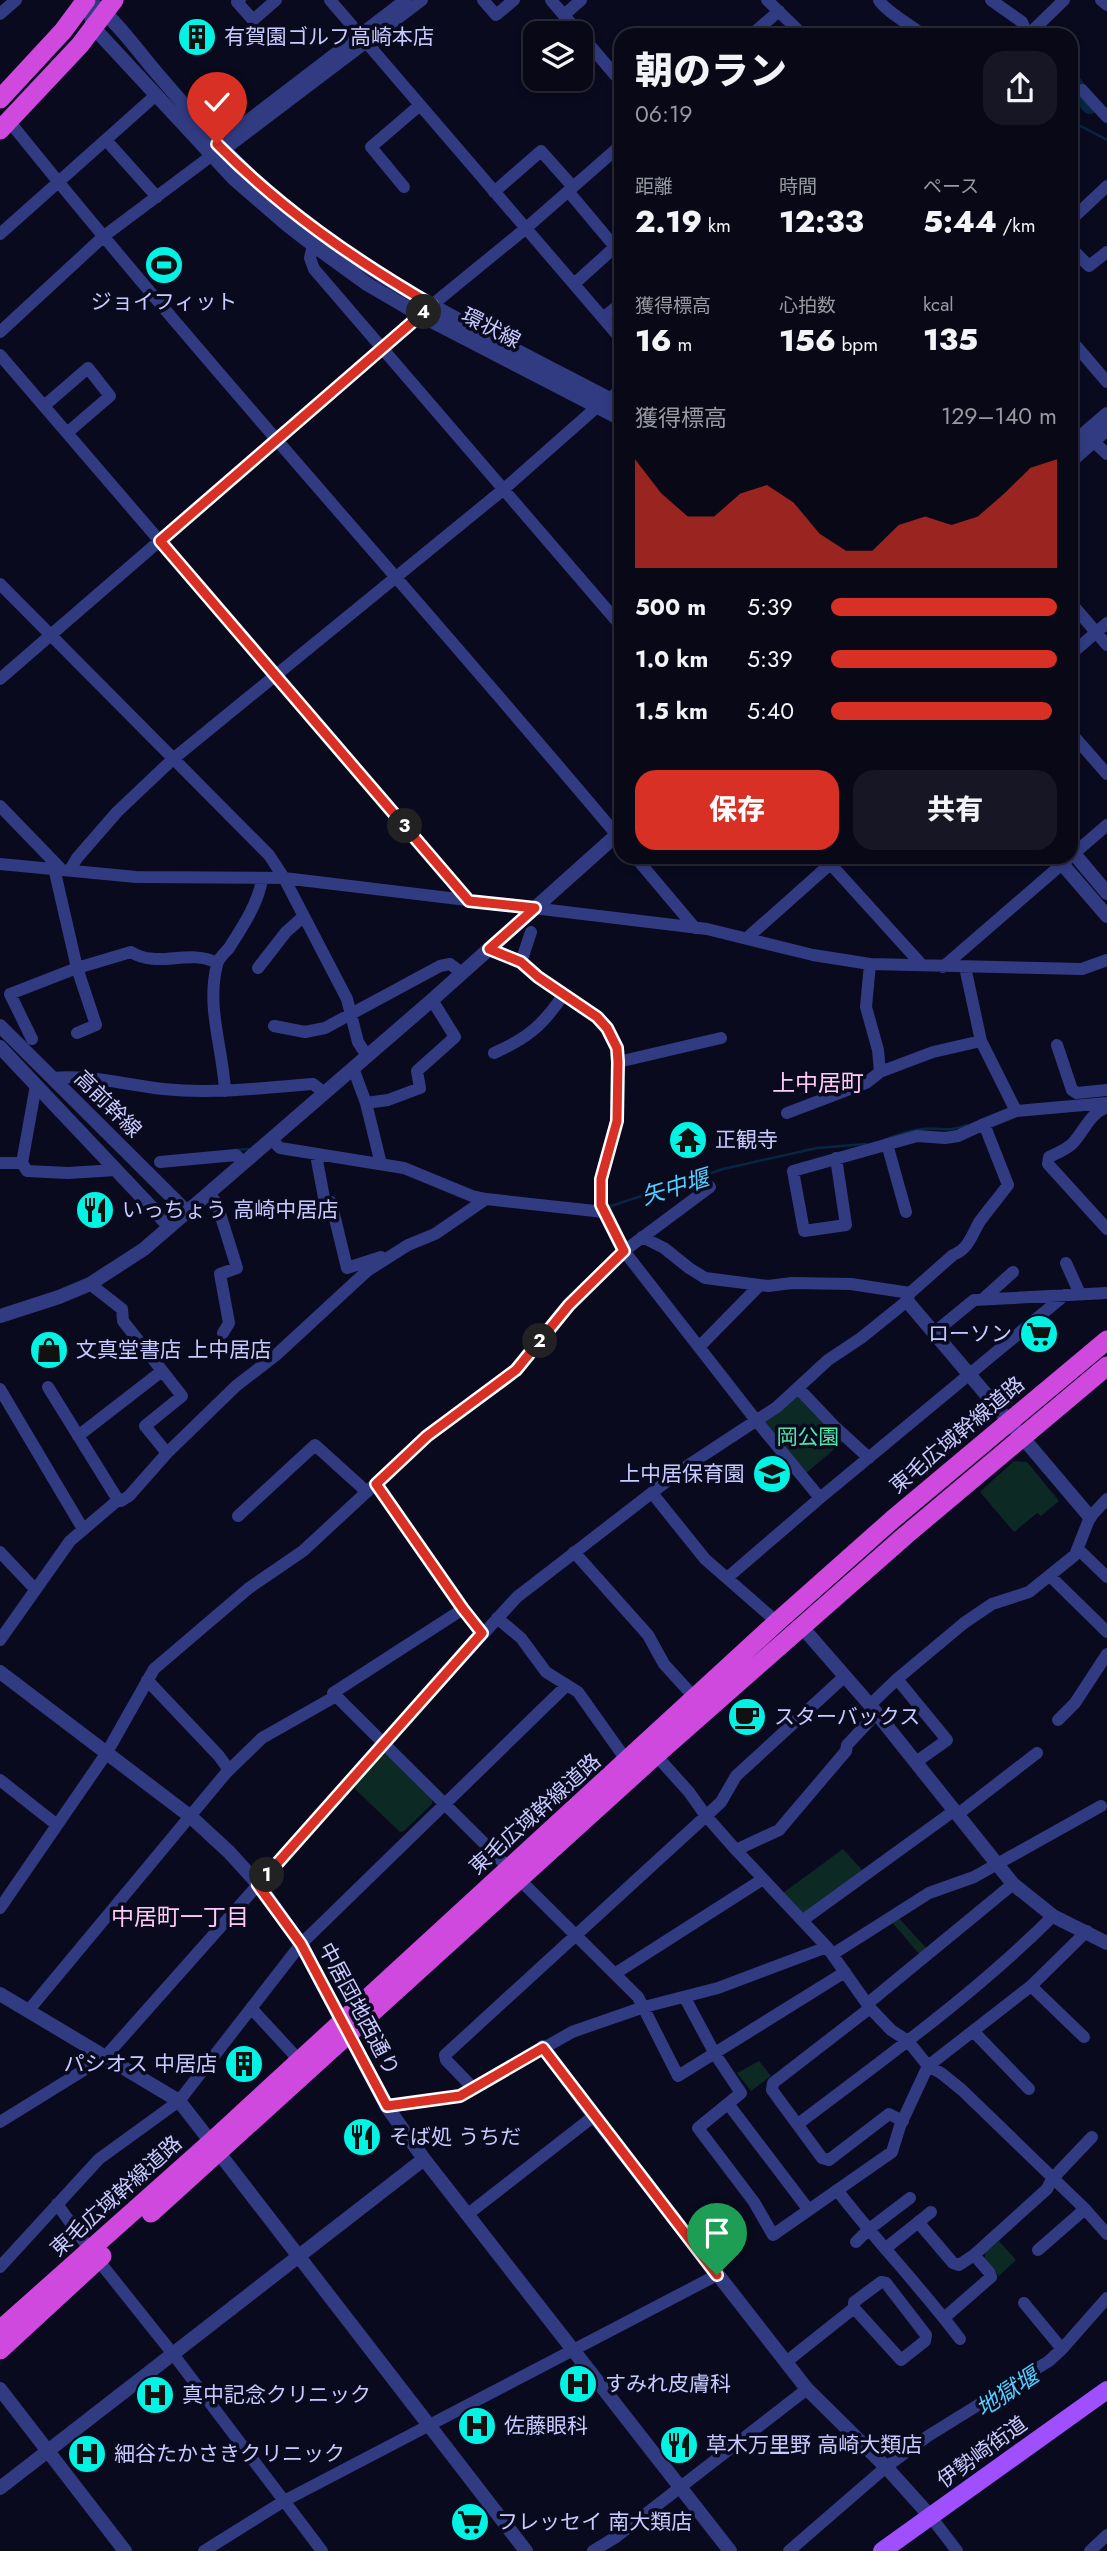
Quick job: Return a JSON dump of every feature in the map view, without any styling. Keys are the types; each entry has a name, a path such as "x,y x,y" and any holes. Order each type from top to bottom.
{"highway":[{"path":"0,99 63,31 87,0"},
{"path":"5,125 46,83 104,13"},
{"name":"東毛広域幹線道路","path":"514,1874 627,1761 651,1750 694,1697 777,1622 893,1519 1107,1340"},
{"name":"東毛広域幹線道路","path":"0,2330 94,2255 651,1750 802,1627 1107,1366"},
{"name":"東毛広域幹線道路","path":"215,2147 299,2060 344,2028"},
{"name":"東毛広域幹線道路","path":"0,2350 94,2255"}],"main road":[{"name":"伊勢崎街道","path":"882,2551 1107,2390"}],"street":[{"path":"0,14 16,0"},
{"name":"環状線","path":"87,0 104,13 260,202 313,245 367,284 420,315 612,400"},
{"path":"240,0 237,2 253,20 276,0"},
{"path":"330,0 614,331"},
{"path":"0,332 104,236 363,38 405,0"},
{"path":"363,38 422,0"},
{"path":"483,0 496,15 514,0"},
{"path":"551,0 569,21"},
{"path":"564,15 581,0"},
{"path":"767,0 796,28"},
{"path":"879,0 882,7 914,28"},
{"path":"991,0 1022,22 1025,28"},
{"path":"1035,28 1064,0"},
{"path":"1101,0 1107,5"},
{"path":"759,28 779,11"},
{"name":"環状線","path":"104,13 156,95 217,150 320,234 374,272 432,305 612,400"},
{"path":"593,49 614,74"},
{"path":"1082,90 1104,108"},
{"path":"0,234 156,95"},
{"path":"404,187 370,147 420,105"},
{"path":"5,125 58,182 276,440 614,828"},
{"path":"106,140 157,197"},
{"path":"494,192 541,151 614,246"},
{"path":"0,680 420,315 614,151"},
{"path":"1078,213 1107,186"},
{"path":"313,245 310,258 314,269 614,618"},
{"path":"574,284 614,248"},
{"path":"1078,255 1090,266 1107,252"},
{"path":"603,318 614,309"},
{"path":"1078,348 1107,382"},
{"path":"0,355 469,901"},
{"path":"44,406 88,368 110,396 67,433"},
{"path":"61,869 78,858 117,812 173,759 612,400"},
{"path":"1078,439 1107,414"},
{"path":"1078,455 1107,429"},
{"path":"1093,441 1107,454"},
{"path":"0,584 269,855 284,878 347,999 358,1042 367,1056"},
{"path":"1078,611 1107,645"},
{"path":"1078,648 1107,623"},
{"path":"1078,741 1107,774"},
{"path":"0,806 61,869 76,968 96,1025 76,1033"},
{"path":"1078,847 1107,825"},
{"path":"0,1316 90,1284 126,1261 170,1227 614,840"},
{"path":"0,864 136,877 284,878 695,928 813,955 870,964 1082,970 1107,960"},
{"path":"641,864 695,928"},
{"path":"747,938 826,864"},
{"path":"835,864 922,965"},
{"path":"943,967 1058,864"},
{"path":"1072,864 1107,916"},
{"path":"1076,864 1107,893"},
{"path":"225,1091 214,1007 217,962 228,950 244,922 260,890 262,878"},
{"path":"258,968 286,932 303,917"},
{"path":"521,962 531,932"},
{"path":"489,949 521,962 597,1017 607,1028 617,1048 618,1062 617,1121 601,1179 601,1205 604,1212 624,1251 820,1498"},
{"path":"32,1039 5,996 76,968 131,952 149,961 192,957 217,962"},
{"path":"274,1026 305,1032 325,1028 440,966 450,964 462,973"},
{"path":"870,964 866,1007 878,1050 880,1072"},
{"path":"965,967 981,1041 1014,1108"},
{"path":"494,1053 527,1037 564,994"},
{"path":"366,1103 388,1100 420,1088 417,1071 455,1037 432,1000"},
{"name":"高前幹線","path":"0,1026 187,1212"},
{"path":"618,1062 720,1038"},
{"path":"787,1113 866,1083 880,1072 933,1052 981,1041"},
{"path":"1057,1045 1072,1090 1077,1093 1107,1090"},
{"name":"高前幹線","path":"0,1047 170,1227"},
{"path":"353,1068 366,1103 381,1164"},
{"path":"52,1078 71,1076 163,1089 225,1091 313,1084 325,1093"},
{"path":"37,1085 22,1163 27,1171 116,1170"},
{"path":"836,1158 845,1224 804,1231 793,1171 836,1158 917,1136 958,1136 1014,1108 1107,1105"},
{"path":"1107,1105 1091,1117 1075,1141 1049,1157 1048,1164 1107,1229"},
{"path":"0,2122 105,2057 517,1597 652,1493 755,1419 777,1407 828,1360 861,1338 959,1253 971,1240 978,1224 1008,1185 984,1124"},
{"path":"272,1140 280,1148 412,1170 486,1199 604,1212"},
{"path":"887,1144 906,1212"},
{"path":"160,1162 236,1155 244,1163"},
{"path":"316,1155 325,1203 331,1202 347,1268 398,1252"},
{"path":"0,1163 22,1163"},
{"path":"1,1902 106,1754 154,1669 249,1588 303,1551 427,1436 516,1370 569,1305 624,1251 710,1187"},
{"path":"209,1193 217,1204 237,1268 219,1274 229,1323 223,1333"},
{"path":"0,1640 59,1553 118,1500 129,1496 167,1453 236,1386 276,1355 367,1271 435,1234 486,1199"},
{"path":"642,1237 664,1248 705,1278 759,1286 792,1283 851,1284 908,1297 1090,1517"},
{"path":"1066,1263 1080,1294"},
{"path":"983,1299 1013,1272"},
{"path":"90,1284 122,1309 122,1321 182,1396 145,1426 167,1453"},
{"path":"699,1347 759,1286"},
{"path":"935,1332 974,1300 1107,1293"},
{"path":"727,1578 1065,1295"},
{"path":"78,1436 162,1371"},
{"path":"48,1387 118,1500"},
{"path":"798,1388 869,1458"},
{"path":"0,1389 83,1529"},
{"path":"238,1516 314,1445 372,1488 482,1633"},
{"path":"652,1493 705,1559 777,1622"},
{"path":"736,1850 779,1830 846,1751 847,1745 897,1679 992,1604 1030,1592 1079,1550 1090,1517 1107,1499"},
{"path":"1079,1550 1107,1577"},
{"path":"0,1552 35,1589"},
{"path":"574,1552 648,1635 664,1664 694,1697"},
{"path":"1050,1576 1107,1632"},
{"path":"463,1609 333,1693 638,1997 678,2076 845,1972"},
{"path":"497,1618 521,1638 546,1672 578,1692 627,1761"},
{"path":"802,1627 873,1709 1013,1884 1053,1916 1107,1943"},
{"path":"1058,1720 1075,1703 1107,1654"},
{"name":"中居団地西通り","path":"0,1672 191,1817 229,1852 258,1885 301,1944 387,2106 424,2159 730,2551"},
{"path":"473,2088 446,2060 445,2054 721,1802 736,1776 845,1676"},
{"path":"897,1679 947,1740 916,1762"},
{"path":"147,1680 229,1770"},
{"path":"0,2267 99,2159 179,2101 301,1944 566,1686"},
{"path":"28,2011 229,1770 262,1738 336,1696"},
{"path":"651,1750 689,1791 706,1816 736,1850 830,1951 869,2006 891,2030 908,2041 928,2066 962,2090 1107,2234"},
{"path":"803,1920 1037,1753"},
{"path":"0,1780 57,1825"},
{"path":"387,2106 460,2096 572,2032 644,2007 685,1998 830,1951 929,1893 974,1877 1101,1806"},
{"path":"616,1973 763,1879"},
{"path":"903,2121 890,2114 829,2160 822,2158 772,2091 773,2083 1013,1884"},
{"path":"798,2124 908,2041 1015,1954 1053,1916"},
{"path":"685,1998 715,2054 741,2093 698,2128 754,2202 774,2235 892,2152 928,2066 1031,1986 1087,1931"},
{"path":"1031,1986 1084,2037"},
{"path":"0,1994 179,2101 526,2551"},
{"path":"251,2008 299,2060"},
{"path":"974,2032 1029,2089"},
{"path":"543,2048 807,2389 886,2467 957,2551"},
{"path":"729,2105 808,2210"},
{"path":"468,2214 594,2116"},
{"path":"918,2222 953,2263 959,2265 974,2255 1047,2189 1052,2179 1093,2137"},
{"path":"0,2488 424,2159"},
{"path":"838,2190 868,2230 886,2248 960,2339"},
{"path":"856,2242 910,2198"},
{"path":"57,2204 322,2551"},
{"path":"1038,2250 1085,2210"},
{"path":"886,2248 931,2212"},
{"path":"944,2318 991,2277 974,2255"},
{"path":"204,2551 284,2501 717,2275"},
{"path":"881,2282 886,2283 926,2335 925,2341 901,2360 854,2308 854,2302 881,2282"},
{"path":"789,2551 886,2467 928,2436 1049,2361 1107,2298"},
{"path":"1024,2303 1062,2349"},
{"path":"786,2362 854,2308"},
{"path":"0,2389 125,2551"},
{"path":"593,2551 616,2538 807,2389"},
{"path":"1090,2551 1107,2535"}],"green space":[{"name":"岡公園","path":"797,1395 845,1440 805,1474 761,1423"},
{"path":"1014,1461 1027,1462 1059,1501 1041,1516 1037,1513 1014,1532 980,1492"},
{"path":"382,1753 389,1754 433,1797 432,1804 404,1831 400,1832 356,1790 354,1783"},
{"path":"843,1849 863,1871 805,1912 801,1912 783,1893"},
{"path":"897,1916 927,1949 920,1955 891,1921"},
{"path":"759,2061 771,2076 751,2091 737,2073"},
{"path":"999,2241 1016,2260 999,2276 985,2261 985,2252"}],"waterway":[{"path":"1078,90 1090,105"},
{"path":"1078,125 1107,140"},
{"name":"矢中堰","path":"889,1138 906,1132 967,1125"},
{"name":"矢中堰","path":"608,1207 723,1169 817,1148 866,1144"},
{"name":"矢中堰","path":"235,1150 250,1149"}],"place":[{"name":"有賀園ゴルフ高崎本店","path":"197,37"},
{"name":"ジョイフィット","path":"164,265"},
{"name":"正観寺","path":"688,1140"},
{"name":"いっちょう 高崎中居店","path":"95,1210"},
{"name":"ローソン","path":"1039,1334"},
{"name":"文真堂書店 上中居店","path":"49,1350"},
{"name":"上中居保育園","path":"772,1474"},
{"name":"スターバックス","path":"747,1717"},
{"name":"パシオス 中居店","path":"244,2064"},
{"name":"そば処 うちだ","path":"362,2137"},
{"name":"すみれ皮膚科","path":"578,2384"},
{"name":"真中記念クリニック","path":"155,2395"},
{"name":"佐藤眼科","path":"477,2426"},
{"name":"草木万里野 高崎大類店","path":"679,2445"},
{"name":"細谷たかさきクリニック","path":"87,2454"},
{"name":"フレッセイ 南大類店","path":"470,2522"}],"district":[{"name":"上中居町","path":"818,1083"},
{"name":"中居町一丁目","path":"180,1917"}],"route":[{"path":"217,144 294,215 374,272 432,305 160,541 469,901 535,908 489,949 521,962 538,977 597,1017 607,1028 617,1048 617,1121 601,1179 601,1205 624,1251 569,1305 516,1370 427,1436 376,1484 482,1633 258,1885 301,1944 387,2106 460,2096 543,2048 717,2275"}],"water label":[{"name":"地獄堰","path":"1007,2392"}]}
